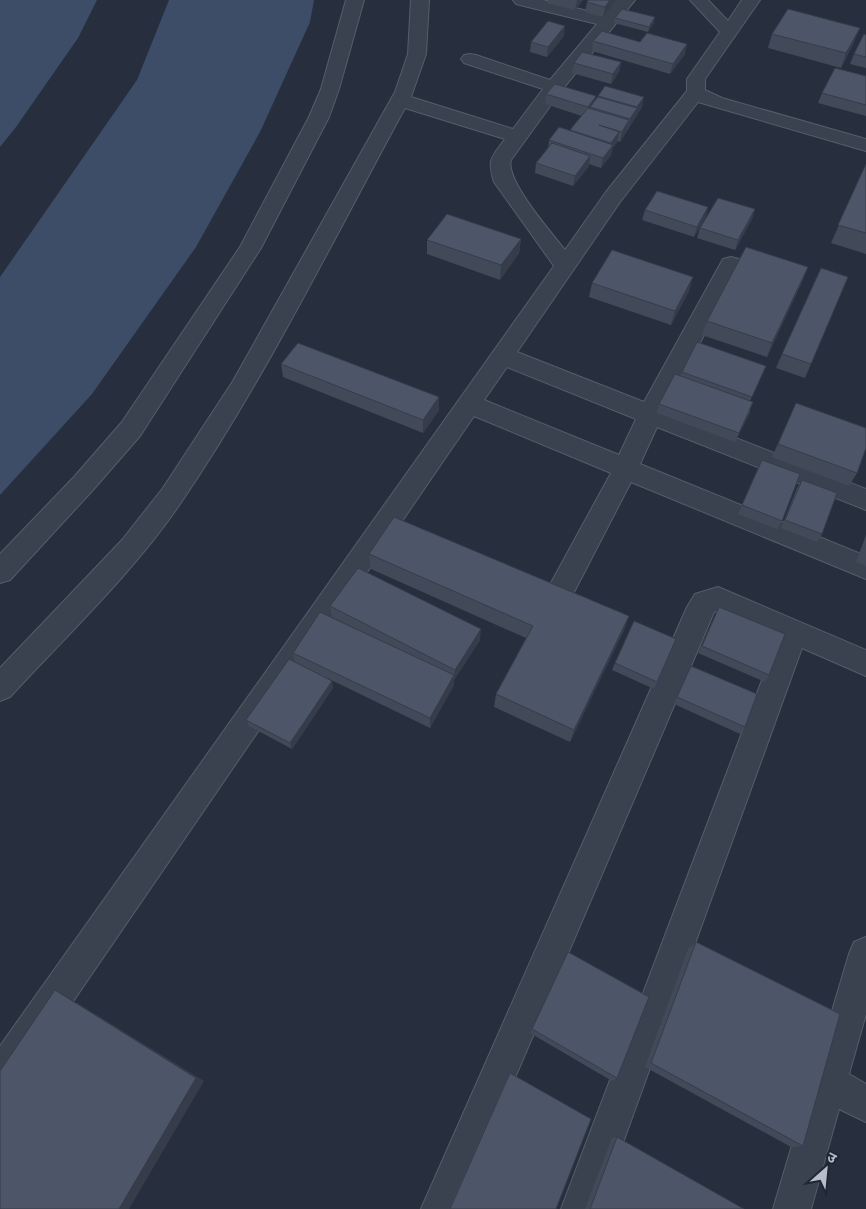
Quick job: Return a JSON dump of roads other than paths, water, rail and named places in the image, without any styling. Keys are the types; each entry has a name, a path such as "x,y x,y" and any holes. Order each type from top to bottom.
{"street":[{"path":"0,572 83,484 130,429 183,352 245,256 319,117 330,88 355,0"},
{"path":"0,688 131,548 172,495 241,386 400,100 417,54 420,0"},
{"path":"522,0 608,21"},
{"path":"565,266 504,182 499,166 501,159 554,87 626,0"},
{"path":"699,0 728,32"},
{"path":"0,1076 613,197 696,92 696,79 751,0"},
{"path":"470,60 554,87"},
{"path":"696,92 703,98 715,102 866,144"},
{"path":"400,100 518,136"},
{"path":"560,592 626,468 650,414 731,264"},
{"path":"503,356 866,500"},
{"path":"469,404 866,568"},
{"path":"440,1209 701,607 705,602 718,600 866,663"},
{"path":"580,1209 794,633"},
{"path":"792,1209 866,954"},
{"path":"829,1083 866,1104"}],"water":[{"path":"0,0 97,0 78,38 0,147"},
{"path":"169,0 314,0 310,22 260,132 196,247 92,394 0,495 0,277 137,80"}]}
